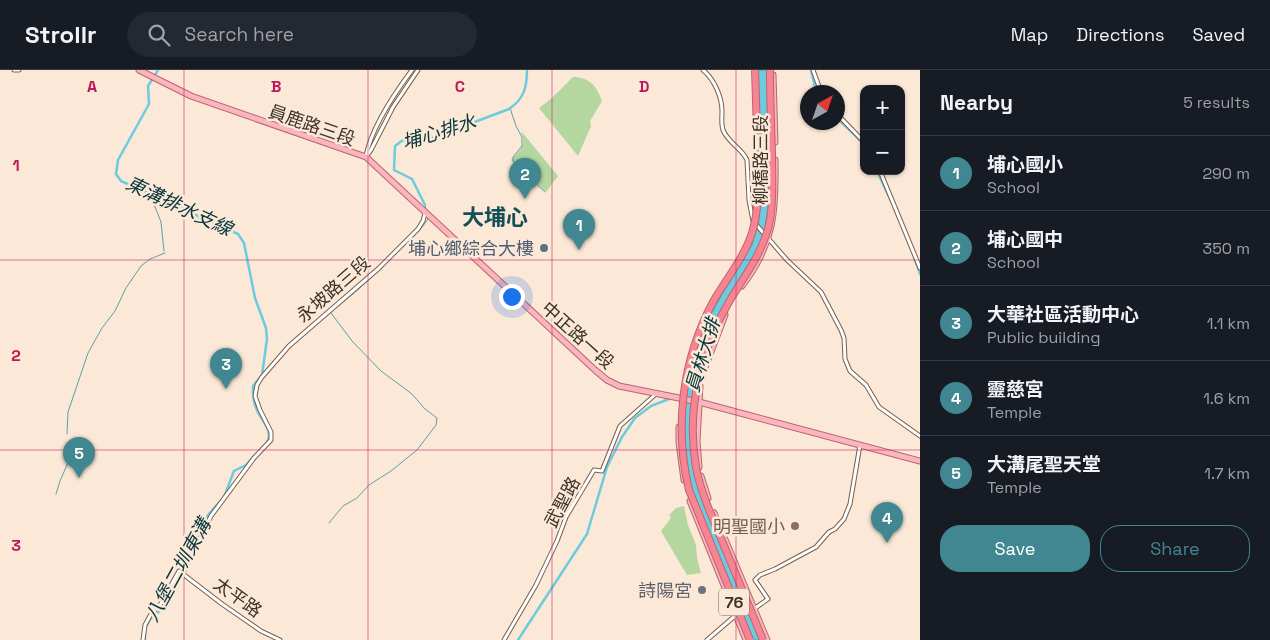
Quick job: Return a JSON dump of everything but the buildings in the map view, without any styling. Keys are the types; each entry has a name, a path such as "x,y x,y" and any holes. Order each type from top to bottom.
{"highway":[{"name":"76","path":"748,640 689,490 683,464 682,418 685,383 698,337 712,304 744,251 756,216 758,188 754,70"},
{"name":"76","path":"765,640 708,507 696,465 694,442 695,407 702,365 715,330 729,302 752,265 768,228 773,187 771,70"}],"main road":[{"name":"柳橋路三段","path":"748,640 694,512 684,479 678,442 688,360 710,304 741,252 754,222 756,188 754,70"},
{"name":"柳橋路三段","path":"765,640 711,506 701,475 697,441 696,401 703,372 720,326 731,304 756,267 776,200 771,70"},
{"name":"員鹿路三段","path":"138,71 191,96 366,157"},
{"name":"中正路一段","path":"366,157 607,380 625,387 696,401 809,430"},
{"path":"809,430 920,460"},
{"path":"809,430 920,460"}],"street":[{"path":"14,70 19,70"},
{"path":"366,157 368,145 388,106 412,70"},
{"path":"366,157 392,107 418,70"},
{"path":"703,70 711,79 720,99 722,110 721,125 724,132 747,160 749,200 754,222 787,260 821,292 844,338 845,359 850,371 866,385 880,407 920,436"},
{"path":"813,70 818,85"},
{"path":"845,122 860,138"},
{"path":"882,175 920,268"},
{"name":"永坡路三段","path":"181,572 211,516 254,458 270,440 271,432 255,396 257,385 268,369 289,346 364,282 411,236 423,221 425,213"},
{"name":"武聖路","path":"504,640 536,585 566,517 594,470 602,471 620,426 657,393"},
{"path":"707,640 738,614 752,609 768,599 755,580 760,575 816,548 829,532 835,529 844,519 850,504 860,445"},
{"path":"143,640 143,631 147,620 160,605 181,572"},
{"name":"太平路","path":"181,572 261,631 280,640"}],"green space":[{"path":"573,77 579,77 592,83 602,101 590,121 591,126 578,156 539,108"},
{"path":"521,131 558,176 546,192 511,160 523,144"},
{"path":"684,506 688,525 696,545 701,573 687,575 661,531 671,518 669,515 676,508"}],"water":[{"name":"員林大排","path":"758,70 768,70 769,203 759,250 727,301 694,390 693,465 762,640 751,640 689,482 683,430 685,398 692,360 704,327 729,281 752,245 757,227 762,198"}],"waterway":[{"name":"東溝排水支線","path":"158,70 148,86 149,104 118,160 116,174 121,181 238,234 244,243 255,298 266,328 267,339 262,375 253,386 253,389 256,407 268,430 269,438 267,442"},
{"name":"埔心排水","path":"425,205 412,179 394,170 395,146 403,140 419,143 509,109 524,92 527,70"},
{"path":"811,70 815,85"},
{"path":"510,108 522,137 522,146 513,157 513,161 517,167 545,192"},
{"path":"845,126 860,140"},
{"path":"879,175 891,201"},
{"path":"152,199 161,222 164,251"},
{"name":"埔心排水","path":"425,205 426,210"},
{"path":"338,306 377,272 415,235 428,219"},
{"path":"67,434 68,412 88,353 141,266 150,259 165,253"},
{"path":"914,257 920,274"},
{"path":"329,523 343,506 357,498 369,485 391,471 417,450 436,425 437,418 425,409 412,394 381,371 352,341 331,313"},
{"path":"518,640 587,534 607,467 622,437 635,418 651,406 669,399"},
{"path":"56,494 73,451 69,443"},
{"name":"東溝排水支線","path":"197,542 208,515 224,497 234,471 246,465 253,457"},
{"name":"八堡二圳東溝","path":"146,627 150,619 161,610 192,551"},
{"name":"八堡二圳東溝","path":"145,632 145,640"}],"place":[{"name":"埔心國中","path":"525,199"},
{"name":"埔心鄉綜合大樓","path":"544,248"},
{"name":"埔心國小","path":"579,250"},
{"name":"大華社區活動中心","path":"226,389"},
{"name":"大溝尾聖天堂","path":"79,478"},
{"name":"明聖國小","path":"795,526"},
{"name":"靈慈宮","path":"887,543"},
{"name":"詩陽宮","path":"702,590"}],"district":[{"name":"大埔心","path":"495,217"}]}
